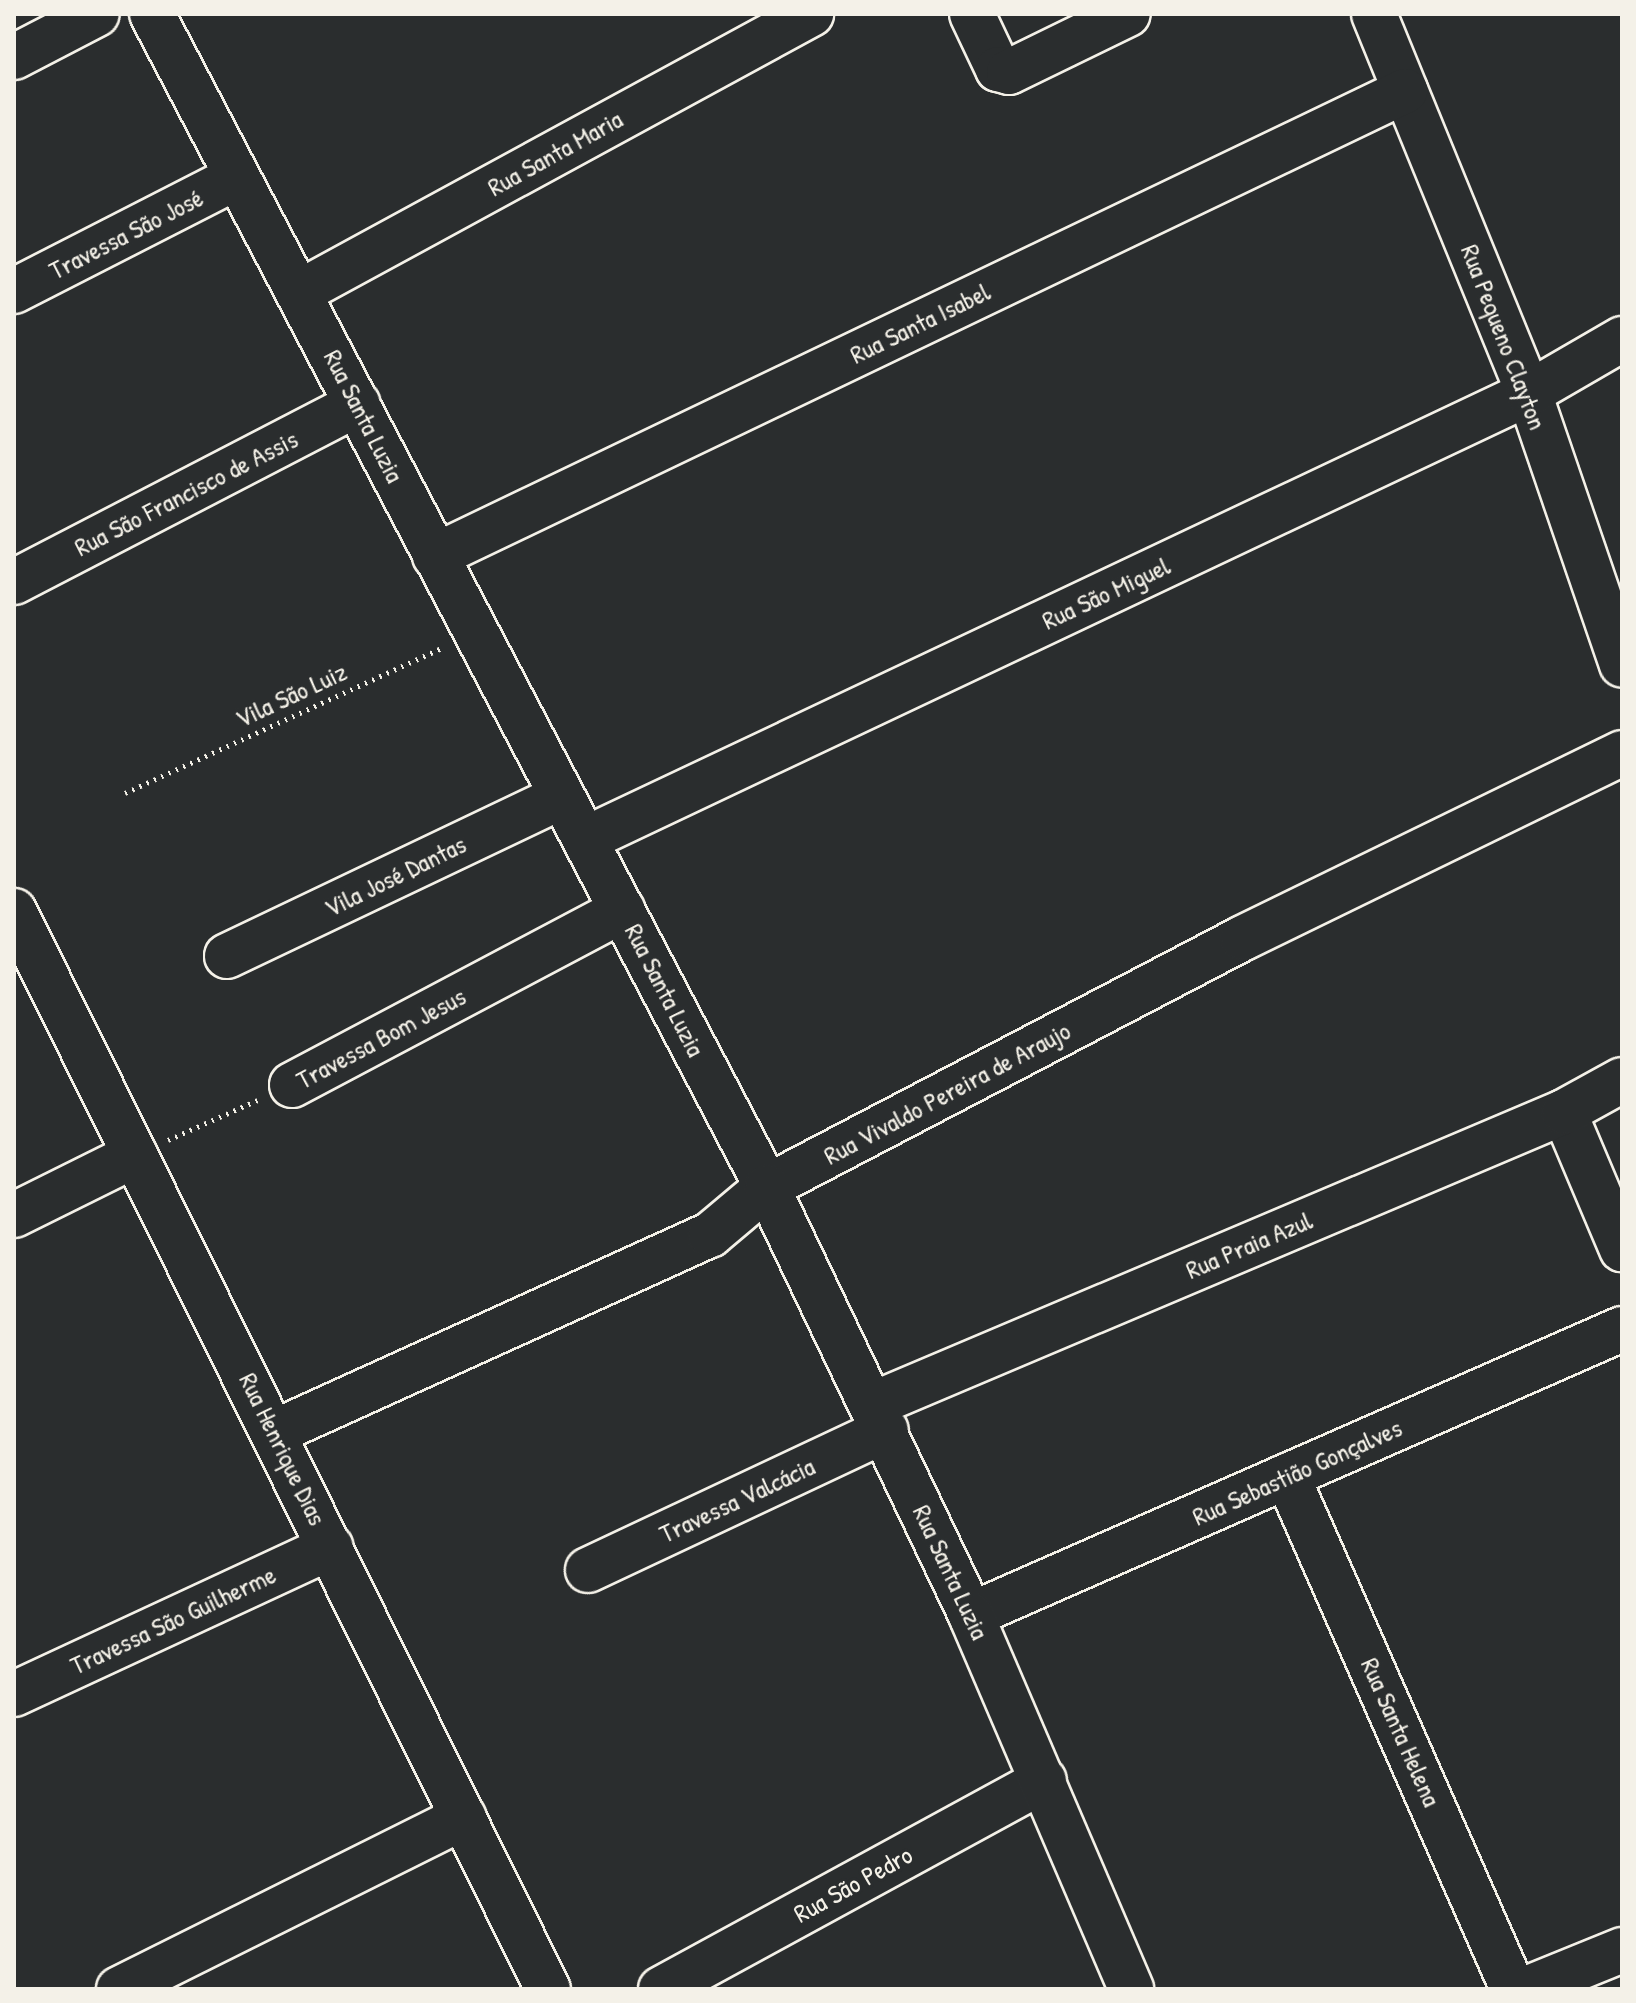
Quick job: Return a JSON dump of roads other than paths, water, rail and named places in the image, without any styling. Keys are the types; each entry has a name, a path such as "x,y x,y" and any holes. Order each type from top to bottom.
{"street":[{"path":"14,57 97,14"},
{"name":"Rua Santa Luzia","path":"152,14 767,1187 880,1417 971,1615 1131,1989"},
{"name":"Rua Santa Maria","path":"300,292 811,14"},
{"path":"972,14 1003,72 1128,14"},
{"name":"Rua Pequeno Clayton","path":"1374,14 1529,393 1622,664"},
{"name":"Rua Santa Isabel","path":"435,556 1405,91"},
{"name":"Travessa São José","path":"14,291 237,177"},
{"name":"Rua São Miguel","path":"586,839 1529,393 1622,339"},
{"name":"Rua São Francisco de Assis","path":"14,582 358,404"},
{"name":"Rua Vivaldo Pereira de Araujo","path":"275,1432 710,1235 767,1187 1243,938 1622,753"},
{"name":"Vila José Dantas","path":"227,956 562,796"},
{"name":"Travessa Bom Jesus","path":"292,1085 623,910"},
{"name":"Rua Henrique Dias","path":"16,918 275,1432 548,1989"},
{"name":"Rua Praia Azul","path":"880,1417 1564,1112 1622,1080"},
{"path":"1564,1112 1622,1249"},
{"path":"14,1215 135,1155"},
{"name":"Rua Sebastião Gonçalves","path":"971,1615 1622,1329"},
{"name":"Travessa Valcácia","path":"588,1570 880,1417"},
{"name":"Rua Santa Helena","path":"1287,1476 1513,1989"},
{"name":"Travessa São Guilherme","path":"14,1694 331,1547"},
{"name":"Rua São Pedro","path":"661,1989 1044,1780"},
{"path":"119,1989 464,1817"},
{"path":"1526,1989 1622,1950"}]}
